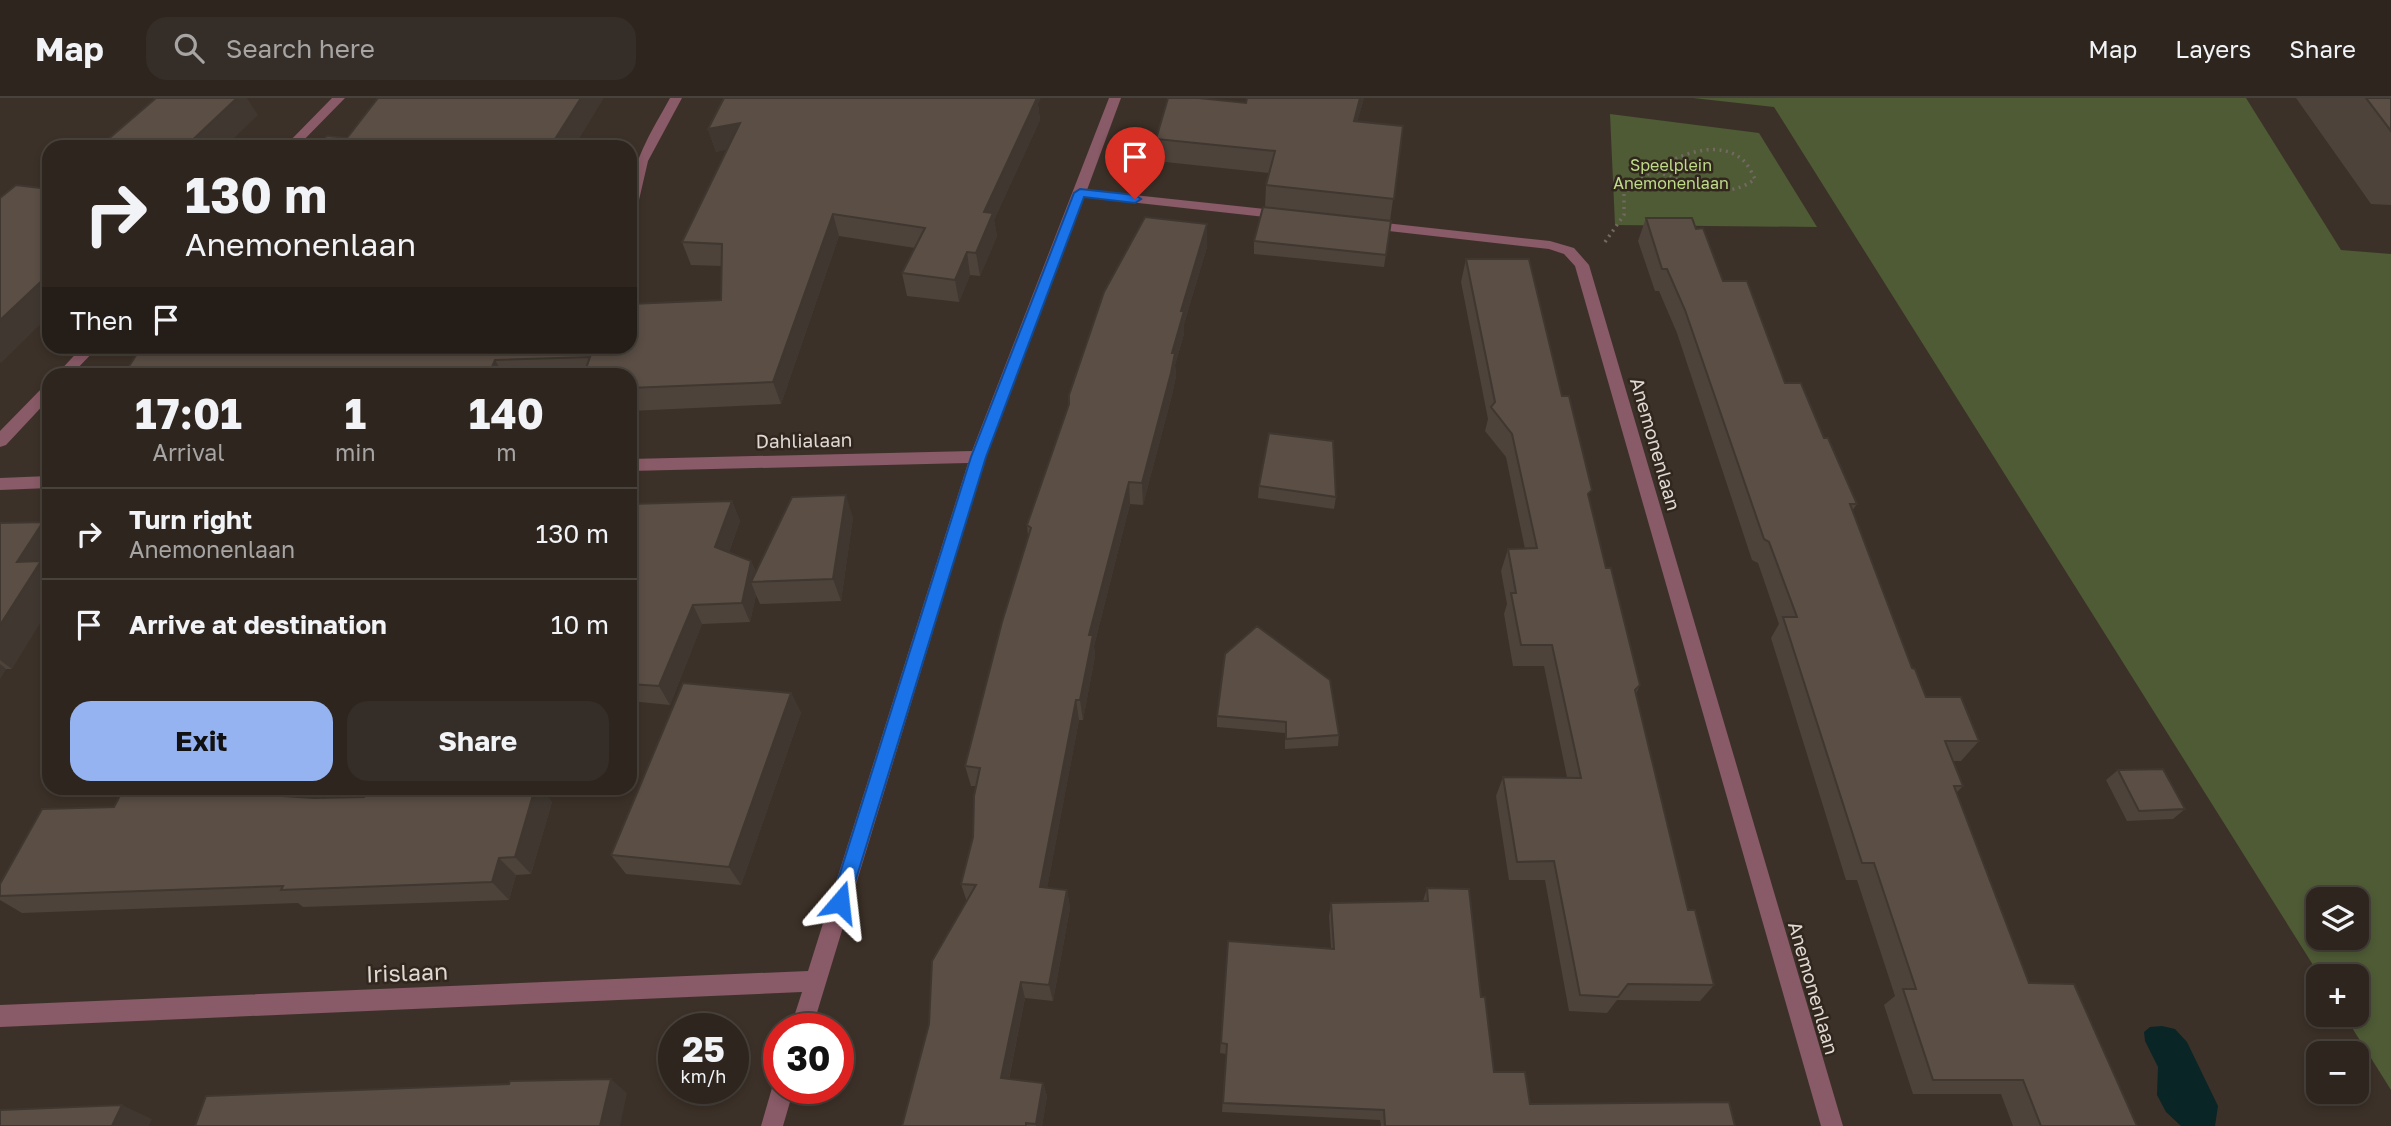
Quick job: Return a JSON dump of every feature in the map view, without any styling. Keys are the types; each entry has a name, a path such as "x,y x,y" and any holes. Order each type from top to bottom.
{"street":[{"path":"297,140 339,98"},
{"path":"637,180 642,161 676,98"},
{"path":"806,1013 978,457 1115,98"},
{"path":"1080,193 1301,218"},
{"path":"1356,224 1550,245 1569,251 1582,265"},
{"name":"Anemonenlaan","path":"1582,265 1832,1126"},
{"path":"70,368 84,354"},
{"path":"0,441 42,397"},
{"name":"Dahlialaan","path":"637,465 978,457"},
{"path":"0,484 42,482"},
{"name":"Irislaan","path":"0,1016 815,981"},
{"path":"772,1126 778,1104"}],"path":[{"path":"1582,265 1601,248 1624,215 1624,193 1637,180 1654,170 1698,151 1721,149 1737,153 1751,168 1755,180 1748,187 1728,191 1703,188 1654,170"}],"green space":[{"path":"1693,98 2246,98 2341,250 2391,254 2391,1090 2369,1055 2369,1041 2360,1041 2352,1027 2369,1027 2369,964 2312,964 1774,107"},
{"name":"Speelplein Anemonenlaan","path":"1610,114 1759,133 1817,227 1615,225"}],"water":[{"path":"2150,1027 2175,1029 2187,1042 2218,1106 2215,1126 2181,1126 2166,1112 2157,1095 2158,1067 2145,1041 2144,1032"}],"building":[{"path":"156,98 237,98 192,140 107,140"},
{"path":"378,98 581,98 554,140 323,140 327,136 347,138"},
{"path":"724,98 1037,98 984,212 993,213 976,253 967,252 955,280 902,273 925,228 833,214 773,382 637,388 637,368 586,368 590,357 495,360 492,368 128,368 137,354 637,354 637,304 721,300 722,244 682,242 740,123 708,129"},
{"path":"1168,98 1246,103 1247,98 1360,98 1354,121 1403,126 1394,199 1266,185 1275,151 1156,139"},
{"path":"2366,98 2391,98 2391,131"},
{"path":"16,185 42,188 42,281 0,320 0,198"},
{"path":"1263,207 1391,221 1386,255 1254,241"},
{"path":"1145,217 1207,224 1181,311 1184,311 1172,353 1175,353 1171,373 1142,483 1129,482 1089,635 1093,635 1080,700 1076,700 1040,887 1067,890 1049,985 1021,982 1001,1078 1043,1083 1036,1124 902,1126 929,1024 932,961 976,885 961,884 973,837 974,796 980,768 965,766 1002,622 1031,528 1027,525 1104,292"},
{"path":"1646,218 1692,218 1696,229 1703,228 1723,281 1747,281 1785,383 1801,383 1824,438 1828,438 1857,504 1850,504 1912,668 1915,669 1926,697 1961,697 1979,741 1945,741 1963,786 1954,786 2029,983 2074,984 2137,1126 2041,1126 2023,1080 1933,1080 1903,989 1916,989 1874,863 1862,863 1783,617 1797,617 1769,542 1764,539 1685,310 1667,269 1662,269"},
{"path":"1466,259 1529,259 1562,396 1569,396 1592,490 1588,494 1606,568 1611,568 1640,685 1635,690 1688,910 1695,910 1714,985 1628,984 1618,997 1580,995 1554,861 1517,862 1503,777 1581,778 1552,645 1521,645 1511,593 1516,593 1508,549 1537,548 1512,434 1491,407 1495,402"},
{"path":"1269,433 1333,441 1336,497 1259,486"},
{"path":"846,495 833,579 751,582 792,497"},
{"path":"732,501 715,547 751,561 742,603 693,605 659,686 637,684 637,504"},
{"path":"42,522 17,562 41,561 0,625 0,523"},
{"path":"1257,626 1330,680 1339,735 1286,739 1286,722 1217,716 1225,654"},
{"path":"683,683 791,693 729,867 611,855"},
{"path":"2163,769 2185,809 2139,811 2118,770"},
{"path":"120,795 268,795 314,798 365,795 533,795 515,857 499,858 492,882 0,896 0,884 42,809 114,807"},
{"path":"1427,888 1469,889 1481,997 1485,997 1494,1072 1525,1072 1530,1104 1729,1102 1735,1126 1385,1126 1384,1110 1223,1103 1227,1044 1221,1043 1228,941 1334,949 1331,903 1428,901"},
{"path":"611,1079 600,1126 195,1126 206,1096 509,1084 510,1081"},
{"path":"122,1105 112,1126 0,1126 0,1110"}],"route":[{"path":"840,902 978,457 1080,193 1135,199"}]}
